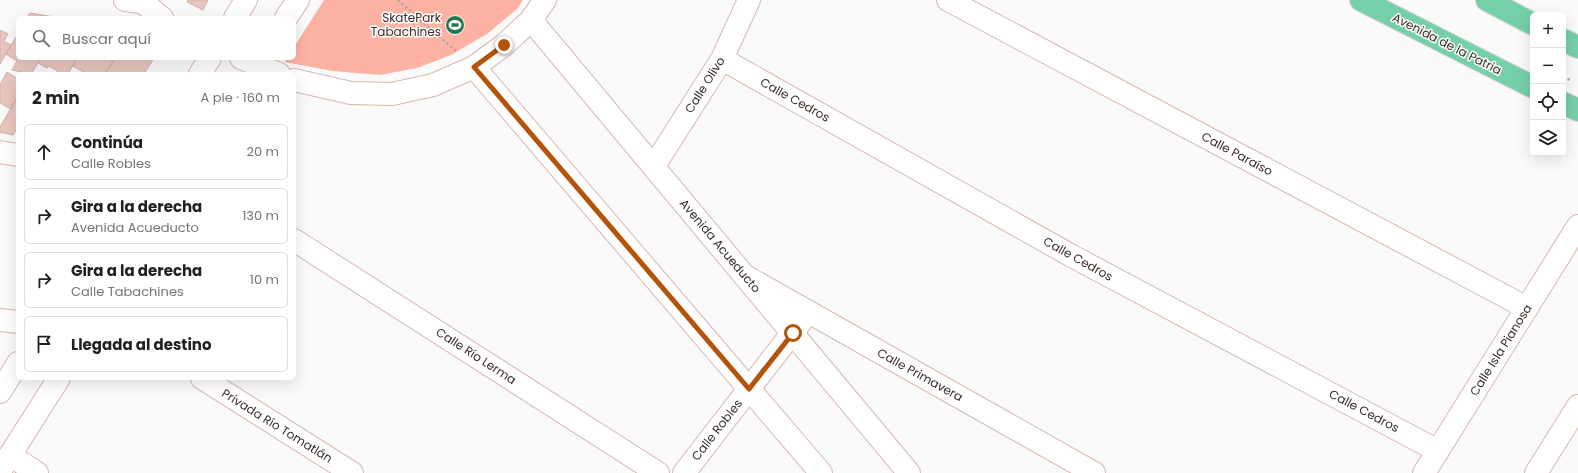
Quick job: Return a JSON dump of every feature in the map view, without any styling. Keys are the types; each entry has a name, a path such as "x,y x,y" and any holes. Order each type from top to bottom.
{"main road":[{"name":"Avenida de la Patria","path":"1361,0 1530,86"},
{"path":"1487,0 1530,22"},
{"path":"1566,41 1578,47"},
{"path":"1566,104 1578,110"}],"street":[{"path":"236,16 246,0"},
{"path":"287,16 298,0"},
{"path":"296,80 351,93 392,94 433,85 474,67 504,45 532,20 544,0"},
{"name":"Calle Olivo","path":"654,166 722,59 749,0"},
{"name":"Calle Paraíso","path":"948,0 1527,308"},
{"path":"136,1 159,16"},
{"name":"Avenida Acueducto","path":"532,20 909,473"},
{"name":"Calle Cedros","path":"722,59 1070,255 1438,451"},
{"path":"201,72 209,60"},
{"path":"252,64 274,72"},
{"path":"474,67 821,473"},
{"path":"0,152 16,155"},
{"name":"Calle Isla Pianosa","path":"1424,473 1578,226"},
{"name":"Calle Río Lerma","path":"296,241 658,473"},
{"name":"Calle Primavera","path":"746,276 1094,473"},
{"name":"Calle Robles","path":"684,473 809,312"},
{"path":"0,320 16,322"},
{"path":"0,392 16,366"},
{"path":"37,473 5,463 58,380"},
{"name":"Privada Río Tomatlán","path":"205,380 352,473"},
{"path":"1536,473 1578,406"}],"path":[{"path":"398,0 474,67"}],"shaded area":[{"path":"324,0 523,0 518,8 487,34 451,55 417,68 380,75 333,71 285,62 286,60 296,60 296,44"}],"building":[{"path":"188,0 208,0 203,10 187,2"},
{"path":"30,13 48,16 28,16"},
{"path":"0,30 8,34 4,41 11,45 0,64"},
{"path":"16,37 16,60 40,60 32,72 22,72 12,70 17,61 6,54"},
{"path":"40,60 76,60 69,72 57,72 58,71 49,66 47,68 38,63"},
{"path":"76,60 114,60 106,72 84,72 73,66"},
{"path":"114,60 153,60 145,72 106,72"},
{"path":"7,72 16,78 16,100 11,109 0,103 0,85"},
{"path":"16,99 16,130 13,135 0,132 0,127"}],"place":[{"name":"SkatePark Tabachines","path":"455,25"}],"route":[{"path":"504,45 474,67 749,389 793,333"}]}
